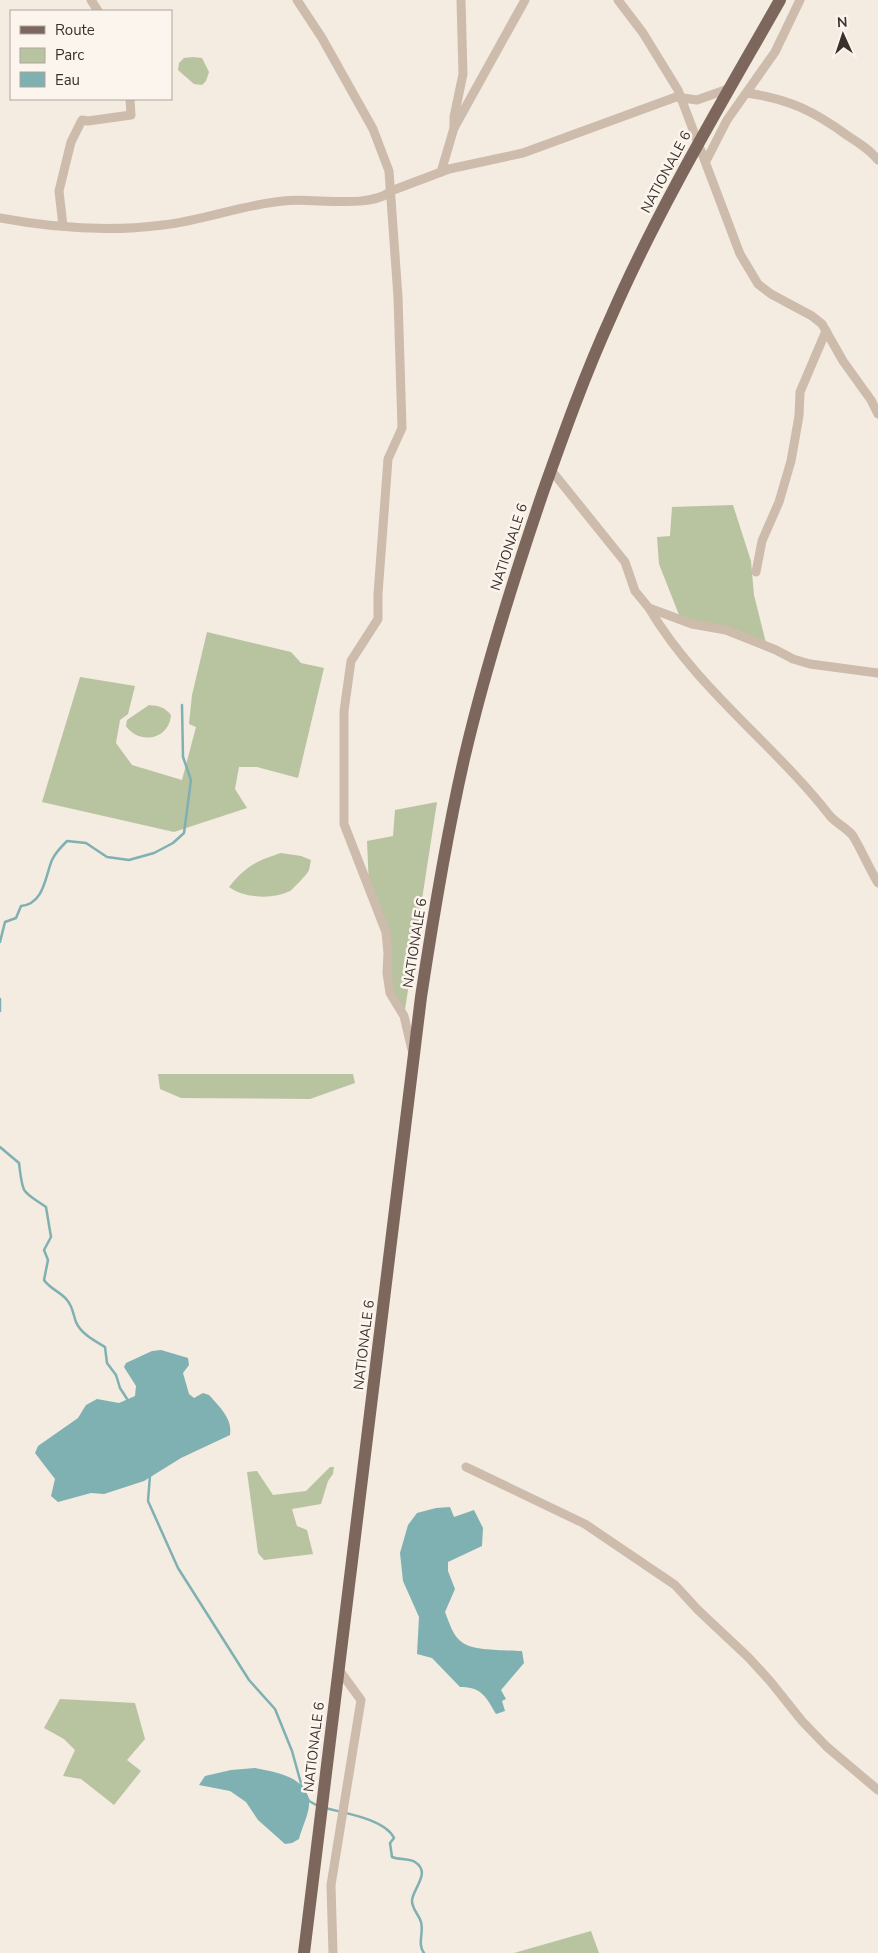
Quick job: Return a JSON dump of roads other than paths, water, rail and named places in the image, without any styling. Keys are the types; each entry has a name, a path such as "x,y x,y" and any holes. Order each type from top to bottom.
{"main road":[{"name":"NATIONALE 6","path":"304,1953 414,1060 431,934 464,760 497,632 518,564 551,470 611,316 642,251 699,142 780,0"}],"street":[{"path":"297,0 322,38 373,129 389,171 398,297 402,428 388,459 378,594 378,619 351,662 344,711 344,824 386,932 387,973 390,993 404,1016 414,1060"},
{"path":"454,128 454,117 463,74 461,0"},
{"path":"441,172 454,128 525,0"},
{"path":"618,0 643,32 680,96 740,254 758,284 771,294 812,316 822,324 843,361 871,400 878,414"},
{"path":"706,161 727,120 775,52 800,0"},
{"path":"0,218 63,226 121,229 164,225 284,201 356,201 384,197 390,191 441,172 523,153 680,96 697,100 728,89"},
{"path":"747,93 773,97 807,109 853,140 878,160"},
{"path":"63,226 59,191 71,142 82,120 88,121 131,115 130,100"},
{"path":"756,572 762,540 779,502 791,461 799,416 800,392 826,331"},
{"path":"551,470 626,562 635,591 649,608 663,631 744,725 813,793 832,818 852,834 878,883"},
{"path":"649,608 692,624 726,630 802,661 878,673"},
{"path":"466,1467 585,1524 675,1584 698,1610 748,1657 802,1721 878,1790"},
{"path":"333,1953 331,1885 361,1700 339,1670"}],"water":[{"path":"161,1350 188,1358 189,1365 183,1373 189,1394 194,1398 203,1393 209,1395 227,1418 230,1435 181,1458 144,1481 104,1494 91,1493 58,1502 51,1496 55,1479 35,1453 38,1446 78,1418 86,1405 97,1399 119,1403 135,1396 136,1386 124,1367 126,1363 152,1351"},
{"path":"450,1507 454,1517 474,1510 483,1528 482,1546 448,1562 448,1571 455,1589 445,1612 452,1629 457,1637 468,1646 483,1649 522,1651 524,1663 501,1690 506,1699 502,1701 505,1711 496,1714 482,1694 474,1689 460,1687 432,1658 417,1654 419,1617 403,1581 400,1553 408,1525 417,1513 436,1508"},
{"path":"255,1768 288,1777 302,1786 306,1793 309,1801 307,1815 299,1839 292,1843 285,1844 258,1820 246,1802 230,1791 199,1785 205,1776 231,1770"}],"waterway":[{"path":"0,942 5,922 16,918 21,906 29,904 39,895 53,857 67,841 86,843 107,857 129,860 154,853 173,843 184,833 191,780 183,757 182,705"},
{"path":"0,999 0,1011"},
{"path":"0,1147 19,1163 21,1181 25,1191 46,1207 51,1237 44,1250 48,1260 44,1280 49,1286 65,1297 81,1330 105,1347 107,1363 116,1375 120,1388 129,1402"},
{"path":"150,1475 148,1501 178,1568 249,1680 275,1709 292,1751 302,1787 309,1801 318,1806"},
{"path":"325,1808 373,1821 382,1826 394,1838 390,1843 392,1857 406,1859 420,1866 422,1876 412,1901 421,1922 421,1946 424,1953"}]}
